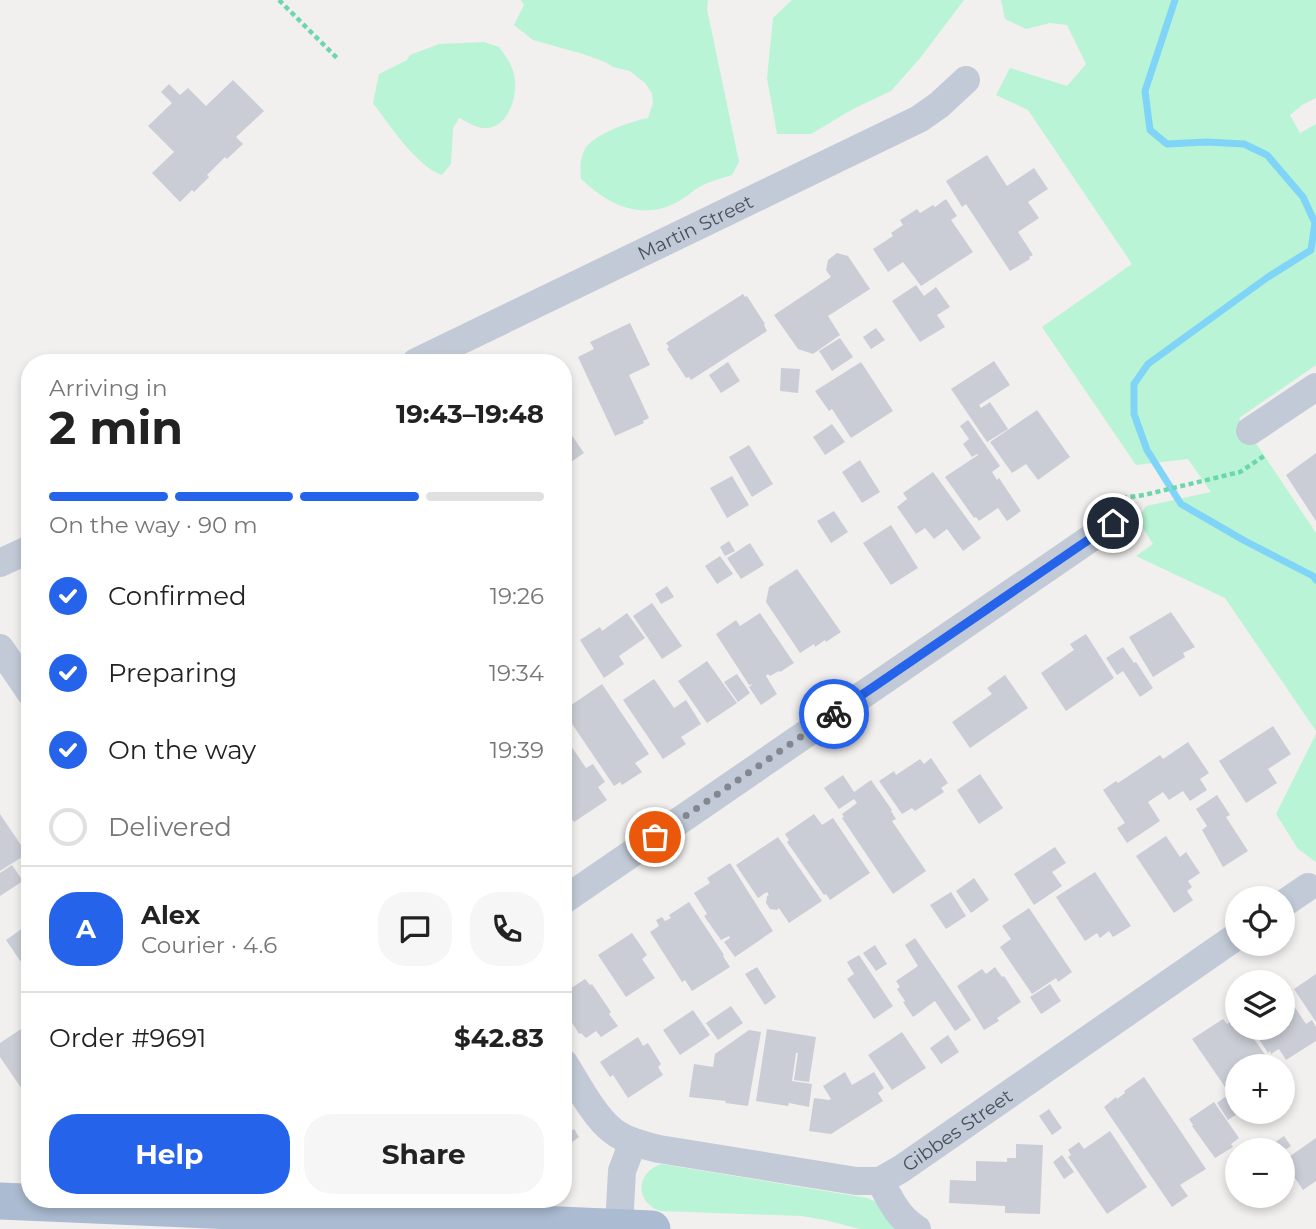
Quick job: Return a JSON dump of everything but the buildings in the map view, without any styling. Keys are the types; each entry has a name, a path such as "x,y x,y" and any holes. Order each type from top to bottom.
{"main road":[{"path":"0,1201 21,1202"},
{"path":"165,1208 635,1228"}],"street":[{"name":"Martin Street","path":"433,354 919,119 966,80"},
{"path":"1250,431 1316,387"},
{"path":"572,895 1113,523"},
{"path":"0,563 21,553"},
{"path":"0,648 21,679"},
{"path":"1295,896 1308,887"},
{"name":"Gibbes Street","path":"572,1075 605,1124 633,1142 659,1149 817,1175 856,1181 880,1181 1225,944"},
{"path":"633,1142 622,1171 635,1228"},
{"path":"880,1181 900,1215 916,1229"}],"path":[{"path":"279,0 337,58"},
{"path":"1144,495 1240,472 1264,456 1250,431"}],"green space":[{"path":"521,0 708,0 707,9 739,162 732,175 701,186 665,207 652,210 627,208 615,203 581,179 582,158 588,145 603,134 648,118 653,103 652,93 645,83 630,71 533,40 514,25 524,5"},
{"path":"792,0 964,0 921,57 891,91 853,109 811,134 777,134 767,78 773,18"},
{"path":"1001,0 1316,0 1316,98 1290,115 1300,133 1316,124 1316,365 1239,418 1316,533 1316,731 1225,598 1136,556 1153,544 1138,520 1146,506 1211,492 1188,459 1136,465 1042,327 1132,264 1028,110 996,95 1010,68 1067,86 1086,64 1067,25 1050,23 1026,29 1005,19"},
{"path":"484,42 499,47 512,68 515,79 514,98 506,116 493,127 481,128 459,118 453,128 451,164 442,175 413,154 373,103 379,74 407,60 410,55 439,44"},
{"path":"1316,734 1316,862 1298,849 1276,814"},
{"path":"661,1164 867,1198 879,1203 897,1229 860,1229 802,1216 661,1211 646,1202 642,1188 646,1174"}],"waterway":[{"path":"1175,0 1145,91 1150,130 1167,144 1244,144 1267,155 1303,197 1315,223 1311,250 1268,277 1148,364 1134,384 1134,414 1147,450 1181,504 1316,580"}],"way so far":[{"path":"655,837 834,714"}],"route":[{"path":"834,714 1113,523"}]}
